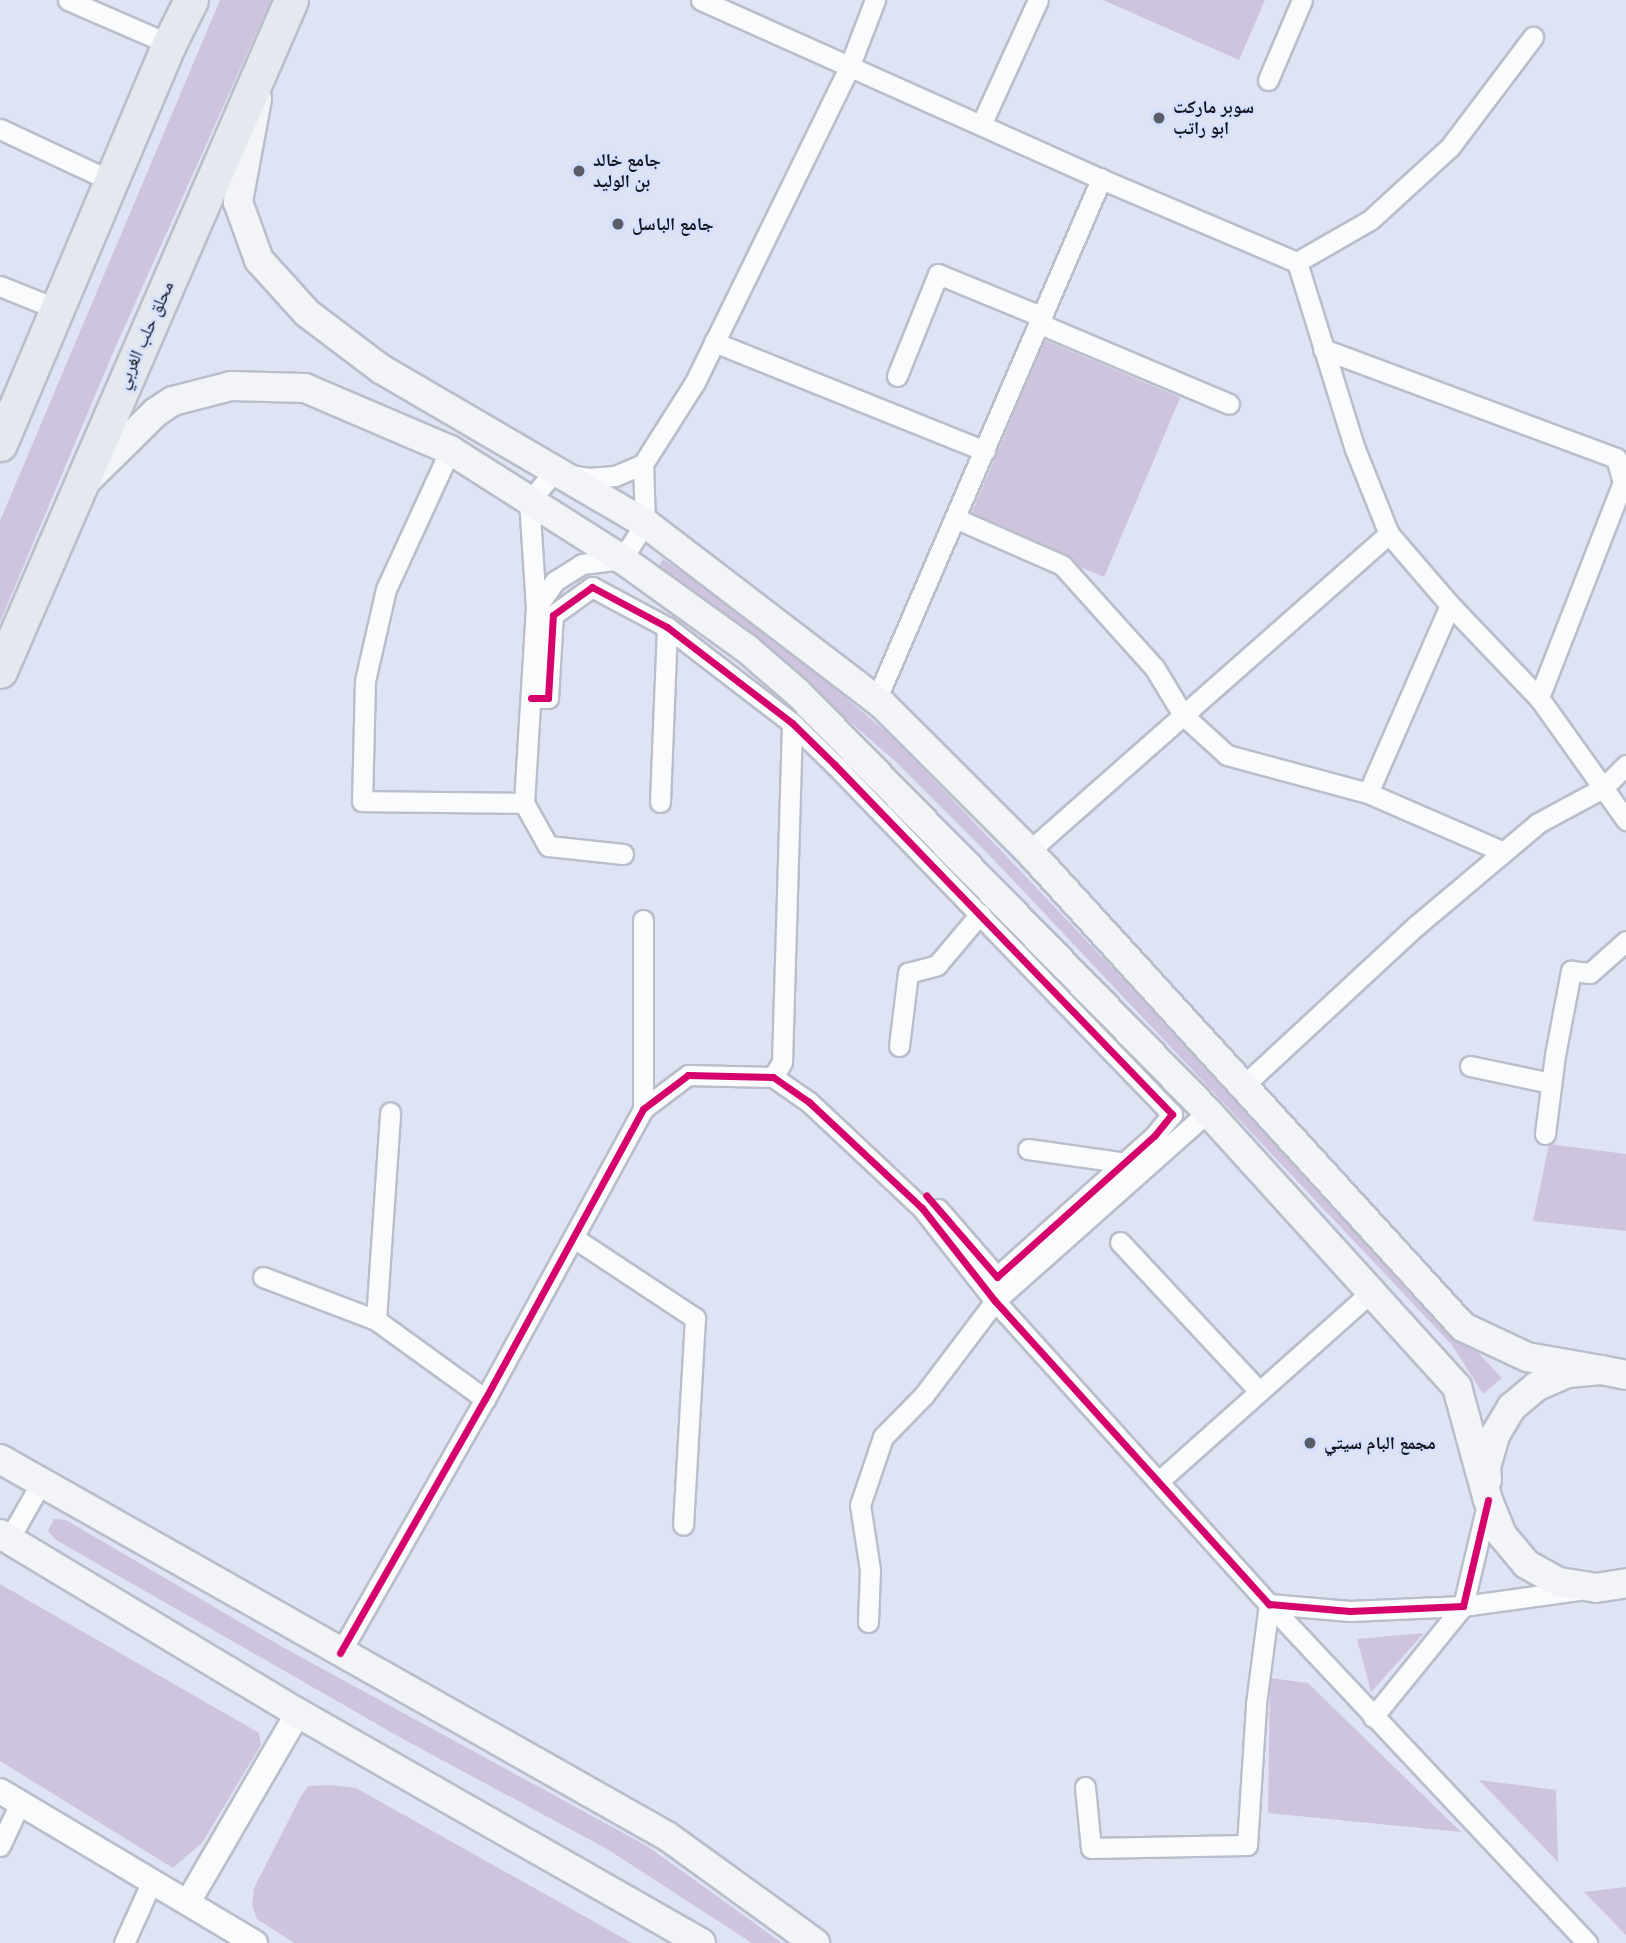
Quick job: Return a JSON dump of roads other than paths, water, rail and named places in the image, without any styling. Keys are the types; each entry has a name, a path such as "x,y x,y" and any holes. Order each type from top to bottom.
{"highway":[{"path":"0,444 169,44 191,0"},
{"name":"محلق حلب الغربي","path":"0,671 291,0"}],"main road":[{"path":"263,66 238,202 259,260 307,313 381,369 645,523 876,700 1029,851 1463,1327 1527,1357 1614,1373"},
{"path":"78,489 156,412 173,401 230,386 306,388 450,450 622,559 746,648 798,693 1208,1112 1457,1387 1488,1500 1502,1535 1527,1564 1559,1582 1596,1588 1626,1583"},
{"path":"1488,1500 1486,1467 1494,1435 1512,1407 1537,1386 1568,1373 1614,1373"},
{"path":"0,1460 667,1836 815,1943"},
{"path":"4,1536 298,1713 701,1943"}],"street":[{"path":"68,0 169,44"},
{"path":"701,0 1101,179 1297,262"},
{"path":"536,608 555,581 582,564 622,559 645,523 643,464 695,382 850,65 875,0"},
{"path":"981,125 1038,0"},
{"path":"1268,80 1301,0"},
{"path":"1297,262 1370,220 1450,147 1533,37"},
{"path":"0,129 111,181"},
{"path":"876,700 1101,179"},
{"path":"1297,262 1355,449 1389,534 1450,605 1539,698 1626,820"},
{"path":"897,376 938,274 1229,404"},
{"path":"0,286 57,309"},
{"path":"714,342 985,450"},
{"path":"1322,349 1616,458 1623,482 1539,698"},
{"path":"450,450 386,589 365,681 362,801 524,803"},
{"path":"623,854 548,846 524,803 536,608 529,500 554,472 587,478 615,476 643,464"},
{"path":"955,518 1062,565 1154,667 1183,716 1227,755 1368,793 1504,852"},
{"path":"1029,851 1389,534"},
{"path":"530,698 548,698 553,615 593,587 667,626 792,723 1172,1114 1154,1136 997,1277 925,1194 898,1186"},
{"path":"1368,793 1450,605"},
{"path":"660,802 667,626"},
{"path":"773,1077 782,1062 792,723"},
{"path":"1244,1085 1417,925 1538,823 1603,788 1626,765"},
{"path":"899,1046 908,973 937,965 980,914"},
{"path":"643,920 643,1109"},
{"path":"1545,1134 1551,1083 1571,971 1591,973 1626,941"},
{"path":"1470,1066 1551,1083"},
{"path":"340,1653 485,1399 643,1109 688,1075 773,1077 809,1102 922,1208 995,1301 1269,1604 1587,1943"},
{"path":"376,1320 390,1112"},
{"path":"868,1622 870,1570 860,1505 883,1437 924,1395 995,1301 1208,1112"},
{"path":"1028,1149 1148,1166"},
{"path":"574,1238 695,1318 683,1525"},
{"path":"1120,1242 1259,1391"},
{"path":"263,1277 376,1320 485,1399"},
{"path":"1159,1481 1371,1292"},
{"path":"4,1536 41,1483"},
{"path":"1373,1717 1462,1606 1488,1500"},
{"path":"1269,1604 1350,1611 1462,1606 1596,1588"},
{"path":"1085,1787 1091,1848 1247,1845 1256,1704 1269,1604"},
{"path":"188,1902 298,1713"},
{"path":"0,1846 10,1797 255,1943"},
{"path":"124,1943 152,1881"}],"place":[{"name":"سوبر ماركت ابو راتب","path":"1159,118"},
{"name":"جامع خالد بن الوليد","path":"579,171"},
{"name":"جامع الباسل","path":"618,224"},
{"name":"مجمع البام سيتي","path":"1310,1443"}]}
